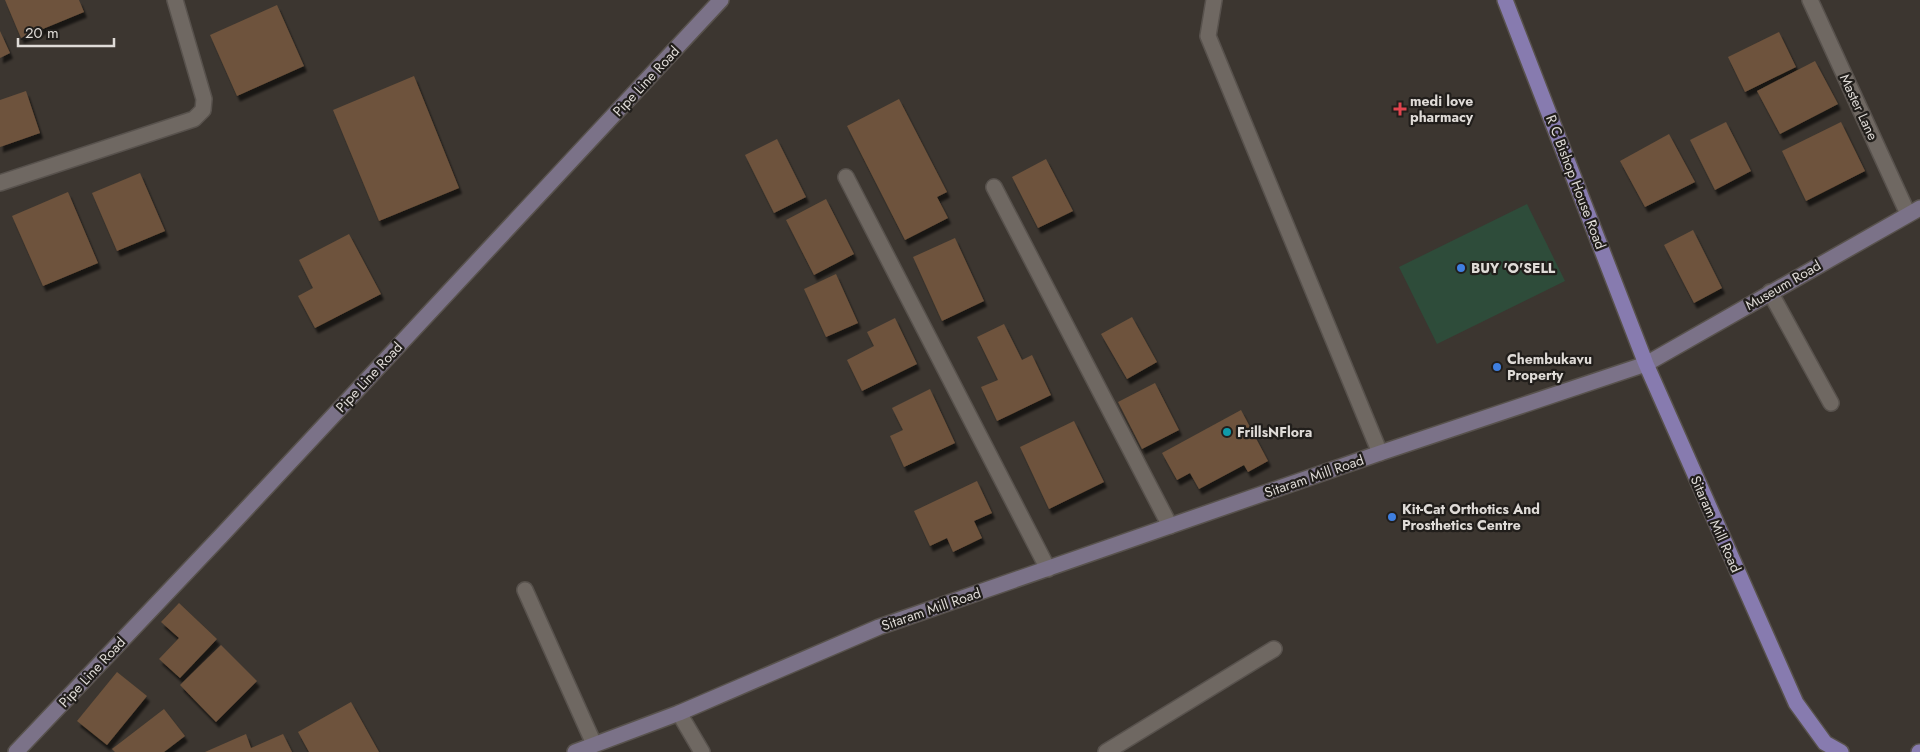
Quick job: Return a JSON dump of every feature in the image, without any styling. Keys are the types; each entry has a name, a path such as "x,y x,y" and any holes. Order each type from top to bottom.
{"main road":[{"name":"Pipe Line Road","path":"16,752 228,529 721,0"},
{"name":"R C Bishop House Road","path":"1505,0 1646,364"},
{"name":"Museum Road","path":"1646,364 1914,211"},
{"name":"Sitaram Mill Road","path":"574,752 679,713 879,627 1380,453 1646,364 1796,704 1825,743 1842,752"}],"street":[{"path":"0,182 194,119 202,110 204,99 175,0"},
{"path":"1214,0 1208,36 1380,453"},
{"name":"Master Lane","path":"1810,0 1914,211"},
{"path":"846,177 1048,569"},
{"path":"994,187 1170,526"},
{"path":"1770,292 1831,403"},
{"path":"526,590 594,744"},
{"path":"1106,752 1274,649"},
{"path":"679,713 702,752"}],"green space":[{"path":"1527,204 1565,281 1437,344 1399,267"}],"building":[{"path":"5,0 79,0 84,12 21,38"},
{"path":"277,5 304,66 237,96 210,35"},
{"path":"0,31 10,53 0,58"},
{"path":"1779,32 1796,67 1745,92 1728,57"},
{"path":"1815,61 1838,104 1780,134 1757,91"},
{"path":"414,76 459,188 379,221 333,110"},
{"path":"26,91 40,133 0,147 0,100"},
{"path":"899,99 947,192 937,197 948,218 905,240 847,126"},
{"path":"1726,122 1751,171 1715,190 1690,140"},
{"path":"1841,122 1865,171 1806,201 1782,151"},
{"path":"1669,134 1695,182 1645,207 1620,161"},
{"path":"777,139 806,197 774,213 745,155"},
{"path":"1046,159 1073,211 1038,228 1012,177"},
{"path":"140,173 165,231 117,251 92,193"},
{"path":"68,192 98,263 43,286 12,216"},
{"path":"826,199 854,254 814,275 786,220"},
{"path":"1693,230 1722,288 1694,303 1664,245"},
{"path":"349,234 381,294 315,328 298,296 313,288 299,260"},
{"path":"955,238 984,301 942,321 913,257"},
{"path":"836,274 858,323 826,337 804,289"},
{"path":"1132,317 1157,362 1127,379 1101,334"},
{"path":"895,318 917,364 862,391 847,360 874,346 867,332"},
{"path":"1004,324 1022,360 1032,355 1051,395 997,421 981,387 998,380 977,337"},
{"path":"1155,383 1179,430 1142,449 1118,402"},
{"path":"930,389 955,443 904,467 890,436 903,430 892,408"},
{"name":"FrillsNFlora","path":"1241,410 1268,461 1248,472 1244,465 1199,489 1190,473 1177,480 1162,453"},
{"path":"1074,421 1104,482 1049,509 1020,447"},
{"path":"977,481 992,513 974,521 982,538 953,552 947,538 930,546 914,511"},
{"path":"179,603 217,639 180,678 159,659 179,638 161,622"},
{"path":"221,645 257,681 216,722 180,685"},
{"path":"117,672 147,696 107,745 77,721"},
{"path":"351,702 379,752 309,752 298,732"},
{"path":"164,709 185,736 164,752 115,752 112,749"},
{"path":"246,734 251,748 283,734 292,752 205,752"}],"place":[{"name":"medi love pharmacy","path":"1400,109"},
{"name":"BUY 'O'SELL","path":"1461,268"},
{"name":"Chembukavu Property","path":"1497,367"},
{"name":"FrillsNFlora","path":"1227,432"},
{"name":"Kit-Cat Orthotics And Prosthetics Centre","path":"1392,517"}]}
